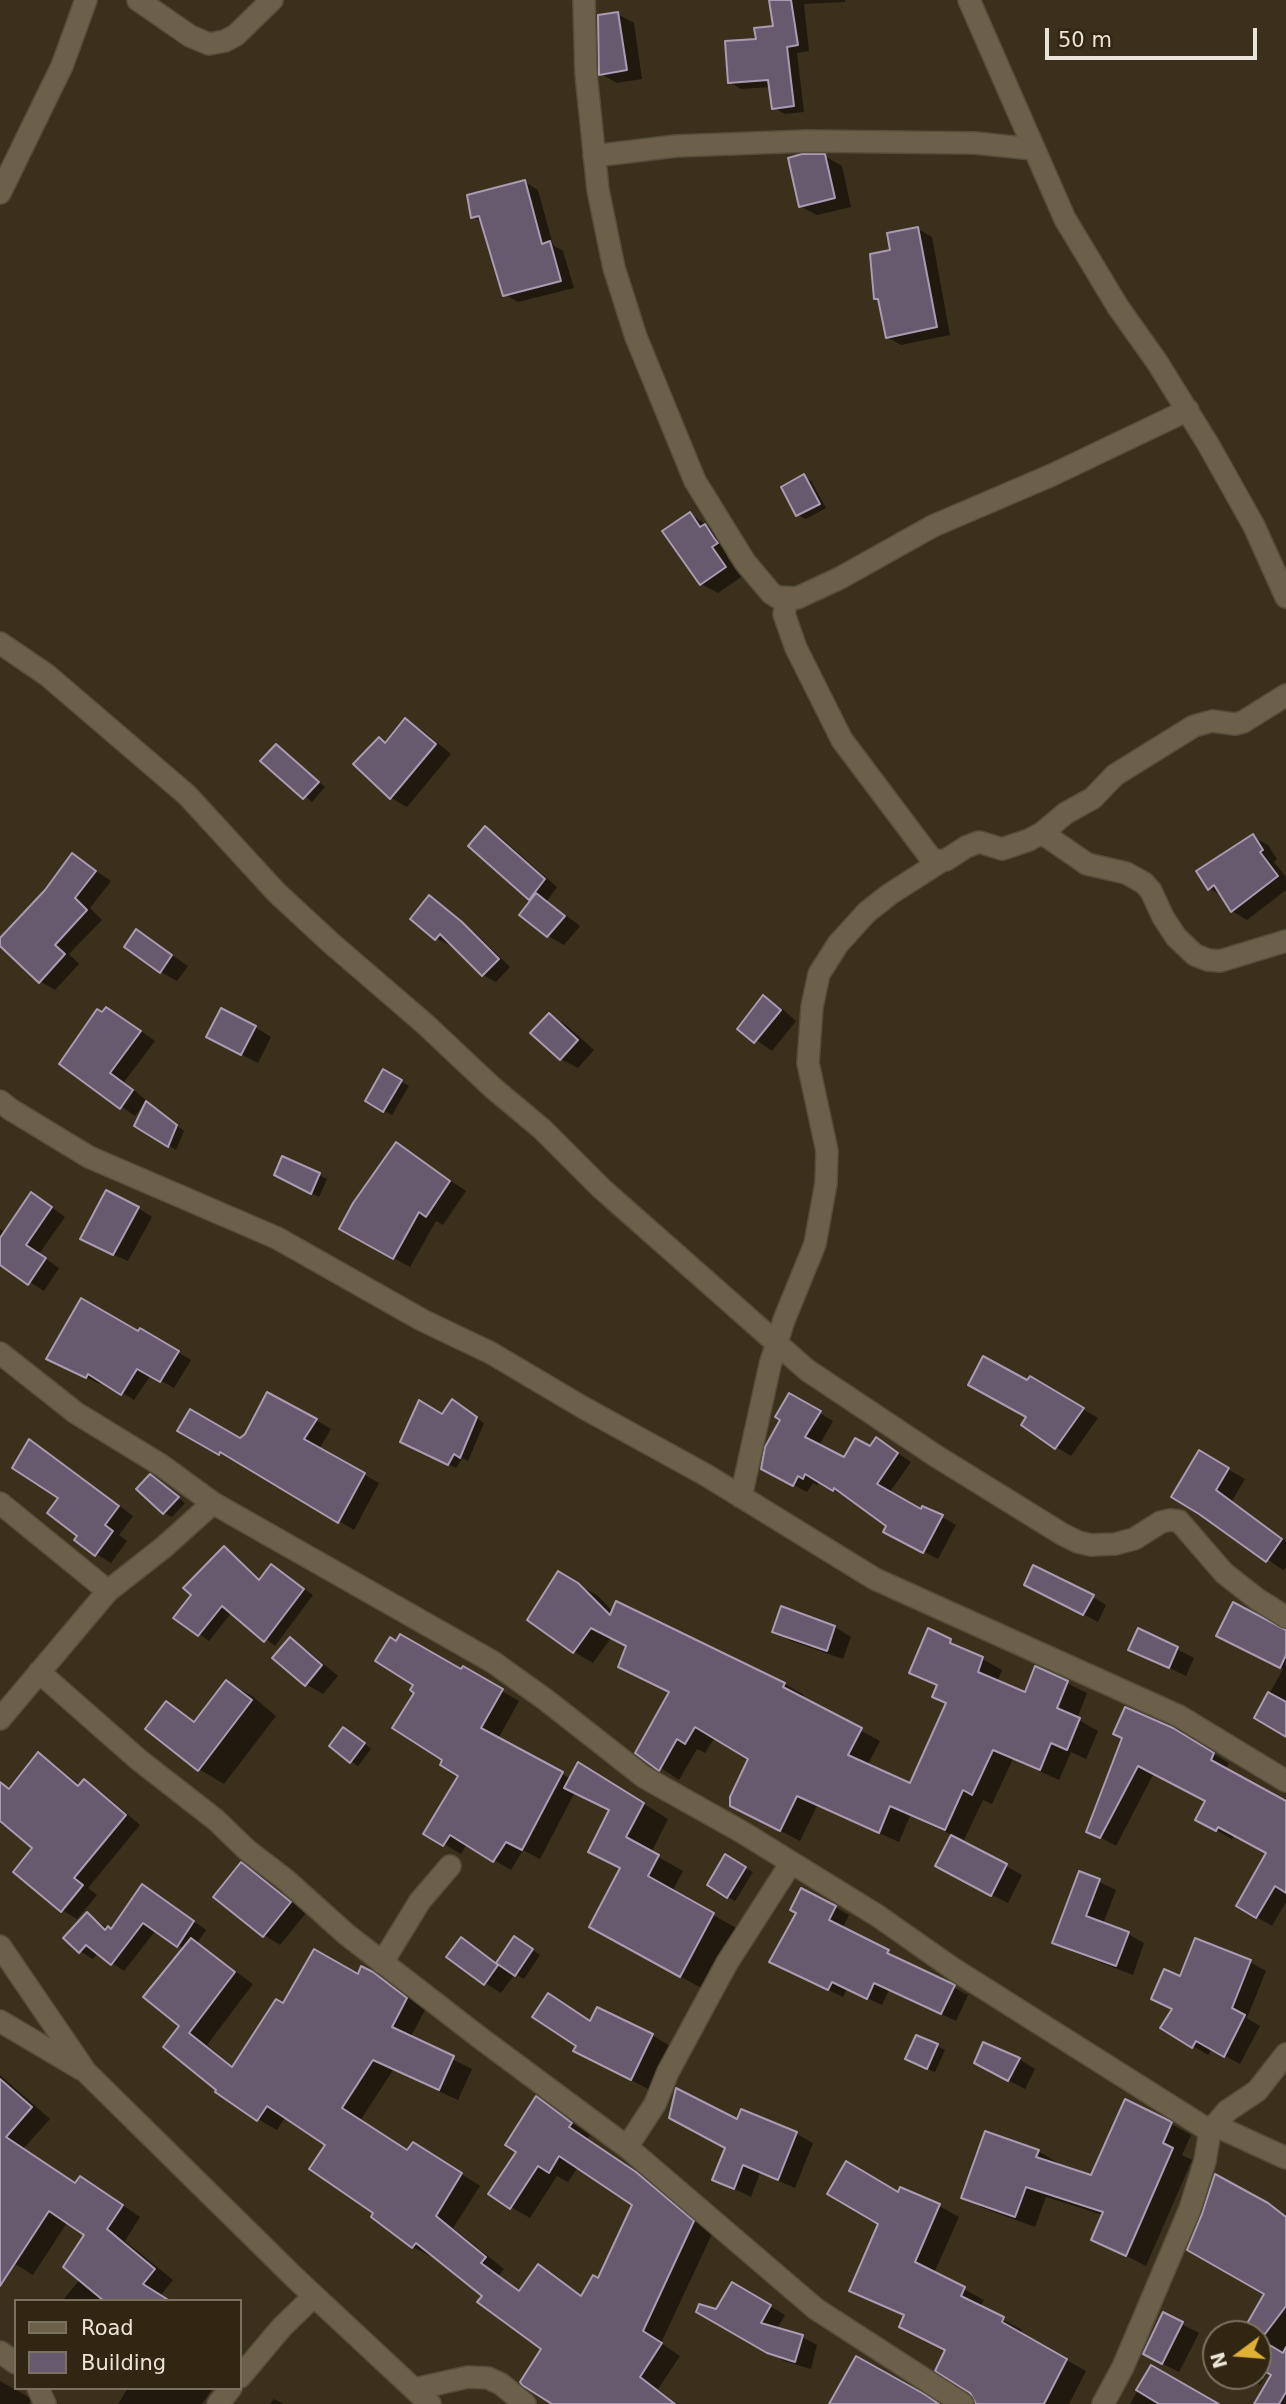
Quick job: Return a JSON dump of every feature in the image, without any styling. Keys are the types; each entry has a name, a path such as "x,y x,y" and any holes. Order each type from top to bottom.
{"street":[{"path":"0,193 62,66 86,0"},
{"path":"138,0 190,36 209,44 225,41 236,35 272,0"},
{"path":"584,0 586,74 594,156 614,268 636,337 695,481 745,562 771,593 787,599 816,590 933,526 1052,475 1188,410"},
{"path":"969,0 1065,219 1093,268 1188,410 1254,526 1286,597"},
{"path":"594,156 687,145 807,141 975,143 1033,149"},
{"path":"787,599 784,614 796,649 842,740 929,856 940,862"},
{"path":"0,643 47,675 187,795 295,910 425,1024 493,1088 535,1122 601,1188 807,1370 1078,1542 1115,1545 1134,1539 1161,1522 1180,1521 1224,1573 1257,1599 1286,1617"},
{"path":"741,1497 766,1383 784,1320 815,1244 826,1183 827,1151 808,1063 812,1006 819,974 838,944 867,912 940,862 979,842 1002,849 1011,848 1042,833 1066,813 1099,793 1115,775 1194,726 1212,721 1235,724 1243,722 1286,695"},
{"path":"1042,833 1087,863 1126,873 1144,883 1176,937 1195,955 1220,961 1286,941"},
{"path":"0,1101 27,1121 89,1157 277,1238 422,1320 491,1353 741,1497 875,1579 1179,1716 1286,1781"},
{"path":"0,1353 76,1413 162,1465 213,1503 493,1662 644,1777 732,1826 878,1916 955,1970 1212,2128 1286,2158"},
{"path":"0,1503 108,1591"},
{"path":"0,1719 108,1591 164,1547 213,1503"},
{"path":"39,1672 139,1760 216,1820 247,1850 382,1963 627,2147 816,2309 963,2404"},
{"path":"627,2147 655,2104 668,2072 727,1964 791,1863"},
{"path":"382,1963 420,1901 450,1866"},
{"path":"0,1946 86,2072 314,2296 430,2404"},
{"path":"0,2021 86,2072"},
{"path":"1103,2404 1123,2367 1190,2210 1212,2128 1227,2111 1258,2091 1286,2054"},
{"path":"242,2375 282,2327 314,2296"},
{"path":"0,2351 14,2362"},
{"path":"415,2389 468,2377 488,2378 502,2384 525,2404"},
{"path":"218,2404 229,2390"}],"building":[{"path":"769,0 791,0 798,45 787,47 794,106 772,109 768,80 728,83 725,41 756,39 754,28 773,26"},
{"path":"618,12 627,70 599,75 598,15"},
{"path":"802,154 825,154 835,198 799,207 788,158"},
{"path":"525,180 542,244 550,241 561,281 503,296 479,216 471,218 467,195"},
{"path":"918,227 937,327 886,338 878,299 874,299 870,254 890,250 887,233"},
{"path":"804,474 820,504 796,516 781,487"},
{"path":"690,512 700,527 705,524 718,543 712,547 726,567 700,585 662,531"},
{"path":"405,718 436,744 390,799 353,764 379,737 385,743"},
{"path":"276,744 319,782 303,799 260,761"},
{"path":"485,826 545,879 529,900 468,846"},
{"path":"1253,834 1263,850 1260,852 1278,876 1231,912 1214,885 1208,890 1196,871"},
{"path":"72,853 96,871 75,898 87,910 55,945 65,954 39,983 0,946 0,938 45,890"},
{"path":"536,893 565,916 547,937 519,915"},
{"path":"429,895 462,922 499,959 482,976 440,934 435,940 410,919"},
{"path":"136,929 172,955 160,973 124,947"},
{"path":"763,995 781,1010 754,1043 737,1029"},
{"path":"106,1007 141,1031 110,1073 133,1090 120,1109 59,1064 97,1009 102,1012"},
{"path":"221,1008 256,1026 241,1055 206,1037"},
{"path":"549,1013 578,1040 560,1060 530,1033"},
{"path":"383,1069 402,1080 383,1112 365,1101"},
{"path":"146,1101 177,1125 168,1147 134,1126"},
{"path":"396,1142 450,1181 426,1217 419,1212 393,1259 339,1229 353,1203"},
{"path":"282,1156 320,1173 311,1194 274,1175"},
{"path":"106,1190 139,1207 113,1255 80,1239"},
{"path":"31,1192 52,1207 26,1245 46,1258 28,1285 0,1265 0,1238"},
{"path":"81,1298 179,1351 160,1382 137,1369 121,1395 88,1374 86,1378 46,1359"},
{"path":"983,1356 1027,1380 1030,1376 1084,1408 1055,1449 1021,1425 1026,1417 968,1385"},
{"path":"267,1392 317,1419 304,1439 365,1473 338,1523 220,1452 219,1455 177,1431 190,1409 240,1438 245,1434"},
{"path":"789,1393 821,1411 805,1437 844,1457 855,1438 870,1446 876,1437 898,1453 877,1484 921,1509 922,1506 943,1515 923,1553 883,1532 886,1526 834,1488 833,1491 805,1474 803,1479 798,1476 793,1486 761,1469 765,1447 780,1420 775,1417"},
{"path":"452,1399 477,1417 460,1458 454,1454 448,1465 400,1442 419,1400 442,1414"},
{"path":"29,1439 119,1506 105,1525 113,1531 95,1556 74,1540 77,1536 47,1513 58,1498 12,1468"},
{"path":"1199,1450 1229,1468 1216,1490 1282,1539 1266,1562 1171,1497"},
{"path":"150,1474 179,1497 163,1514 136,1489"},
{"path":"224,1546 259,1580 271,1564 304,1589 264,1642 222,1606 198,1636 173,1618 191,1595 183,1588"},
{"path":"1033,1565 1094,1595 1083,1615 1024,1585"},
{"path":"558,1571 578,1583 610,1615 616,1601 785,1683 783,1687 862,1728 848,1755 910,1783 946,1703 932,1697 937,1685 909,1673 928,1628 951,1639 950,1643 983,1657 978,1672 1025,1692 1035,1666 1068,1681 1057,1708 1080,1718 1067,1750 1051,1743 1040,1770 993,1750 972,1795 963,1790 945,1830 890,1806 879,1833 797,1796 780,1831 730,1806 730,1797 748,1759 695,1727 685,1744 677,1739 659,1771 635,1753 669,1692 618,1667 626,1646 591,1628 573,1653 527,1620"},
{"path":"1233,1602 1286,1630 1286,1655 1280,1668 1216,1636"},
{"path":"781,1606 835,1626 827,1651 772,1632"},
{"path":"1138,1628 1178,1647 1169,1668 1128,1650"},
{"path":"400,1634 461,1669 463,1666 503,1689 481,1728 563,1772 522,1850 506,1842 493,1862 450,1835 443,1846 423,1834 458,1776 440,1765 442,1760 392,1728 414,1693 410,1690 413,1685 375,1661 390,1637 396,1641"},
{"path":"290,1637 322,1665 305,1686 272,1658"},
{"path":"226,1680 252,1700 198,1771 145,1729 166,1701 194,1722"},
{"path":"1268,1692 1286,1702 1286,1737 1254,1718"},
{"path":"1125,1707 1173,1728 1214,1753 1211,1760 1286,1801 1286,1893 1275,1886 1256,1918 1236,1906 1266,1853 1218,1827 1216,1831 1195,1820 1205,1801 1138,1766 1100,1838 1086,1832 1122,1738 1113,1734"},
{"path":"343,1727 365,1743 350,1763 329,1746"},
{"path":"38,1752 78,1786 84,1779 126,1815 74,1878 83,1885 61,1912 13,1872 32,1848 0,1821 0,1782 9,1789"},
{"path":"578,1762 644,1803 626,1837 659,1855 648,1876 714,1913 680,1977 589,1927 620,1868 588,1852 609,1810 564,1788"},
{"path":"951,1835 1007,1864 991,1896 935,1866"},
{"path":"725,1854 746,1867 727,1898 707,1885"},
{"path":"241,1862 291,1902 263,1937 213,1897"},
{"path":"1079,1871 1100,1879 1086,1916 1129,1932 1116,1966 1052,1943"},
{"path":"142,1884 194,1921 177,1947 143,1923 111,1965 86,1945 79,1953 63,1938 87,1912 105,1930 108,1926 111,1929"},
{"path":"801,1888 836,1906 829,1920 889,1950 887,1953 955,1985 941,2014 874,1983 867,1999 832,1982 828,1990 769,1962 796,1913 790,1910"},
{"path":"514,1936 533,1949 515,1976 496,1963"},
{"path":"461,1937 498,1965 484,1985 446,1957"},
{"path":"191,1938 235,1972 189,2033 232,2067 276,1999 283,2003 314,1949 358,1974 361,1966 373,1972 407,1998 392,2027 454,2056 439,2090 373,2060 342,2108 407,2150 413,2142 462,2173 436,2216 486,2257 481,2263 519,2291 538,2264 581,2296 593,2275 598,2278 632,2205 559,2156 549,2173 538,2166 510,2209 488,2194 516,2152 505,2145 536,2096 572,2123 569,2127 636,2172 694,2221 643,2331 662,2343 640,2377 675,2404 552,2404 522,2385 520,2382 541,2349 477,2302 482,2296 416,2243 412,2248 371,2217 373,2213 309,2169 325,2145 267,2106 257,2121 215,2092 216,2090 163,2047 179,2026 143,1997"},
{"path":"1195,1938 1251,1960 1232,2008 1245,2015 1224,2057 1196,2041 1192,2048 1160,2028 1172,2009 1151,1999 1164,1969 1180,1976"},
{"path":"548,1993 590,2021 597,2007 653,2034 631,2080 573,2051 576,2046 532,2017"},
{"path":"916,2035 938,2044 927,2069 905,2059"},
{"path":"983,2042 1020,2058 1008,2081 974,2063"},
{"path":"0,2079 32,2107 6,2137 75,2183 80,2176 123,2205 107,2229 155,2269 143,2284 167,2299 102,2299 63,2267 84,2235 49,2211 0,2286"},
{"path":"676,2088 737,2119 741,2109 797,2132 778,2180 743,2165 734,2189 712,2180 725,2148 669,2118"},
{"path":"1125,2099 1172,2122 1163,2143 1173,2148 1126,2256 1091,2240 1103,2212 1026,2187 1015,2217 961,2198 985,2131 1039,2150 1036,2157 1091,2175"},
{"path":"846,2161 898,2192 900,2187 940,2204 915,2262 965,2287 961,2296 1004,2317 1002,2322 1067,2359 1044,2404 976,2404 970,2393 935,2371 945,2350 899,2327 904,2315 849,2291 878,2224 827,2194"},
{"path":"1215,2174 1268,2203 1286,2217 1286,2306 1272,2325 1272,2320 1249,2320 1264,2294 1187,2250"},
{"path":"732,2282 771,2305 761,2323 803,2335 795,2362 767,2353 696,2312 699,2304 716,2309"},
{"path":"1163,2312 1183,2322 1162,2364 1143,2354"},
{"path":"1272,2346 1283,2353 1286,2347 1286,2392 1279,2404 1254,2404 1262,2390 1272,2390"},
{"path":"856,2356 924,2394 939,2404 829,2404"},
{"path":"1151,2365 1219,2404 1159,2404 1136,2390"}]}
